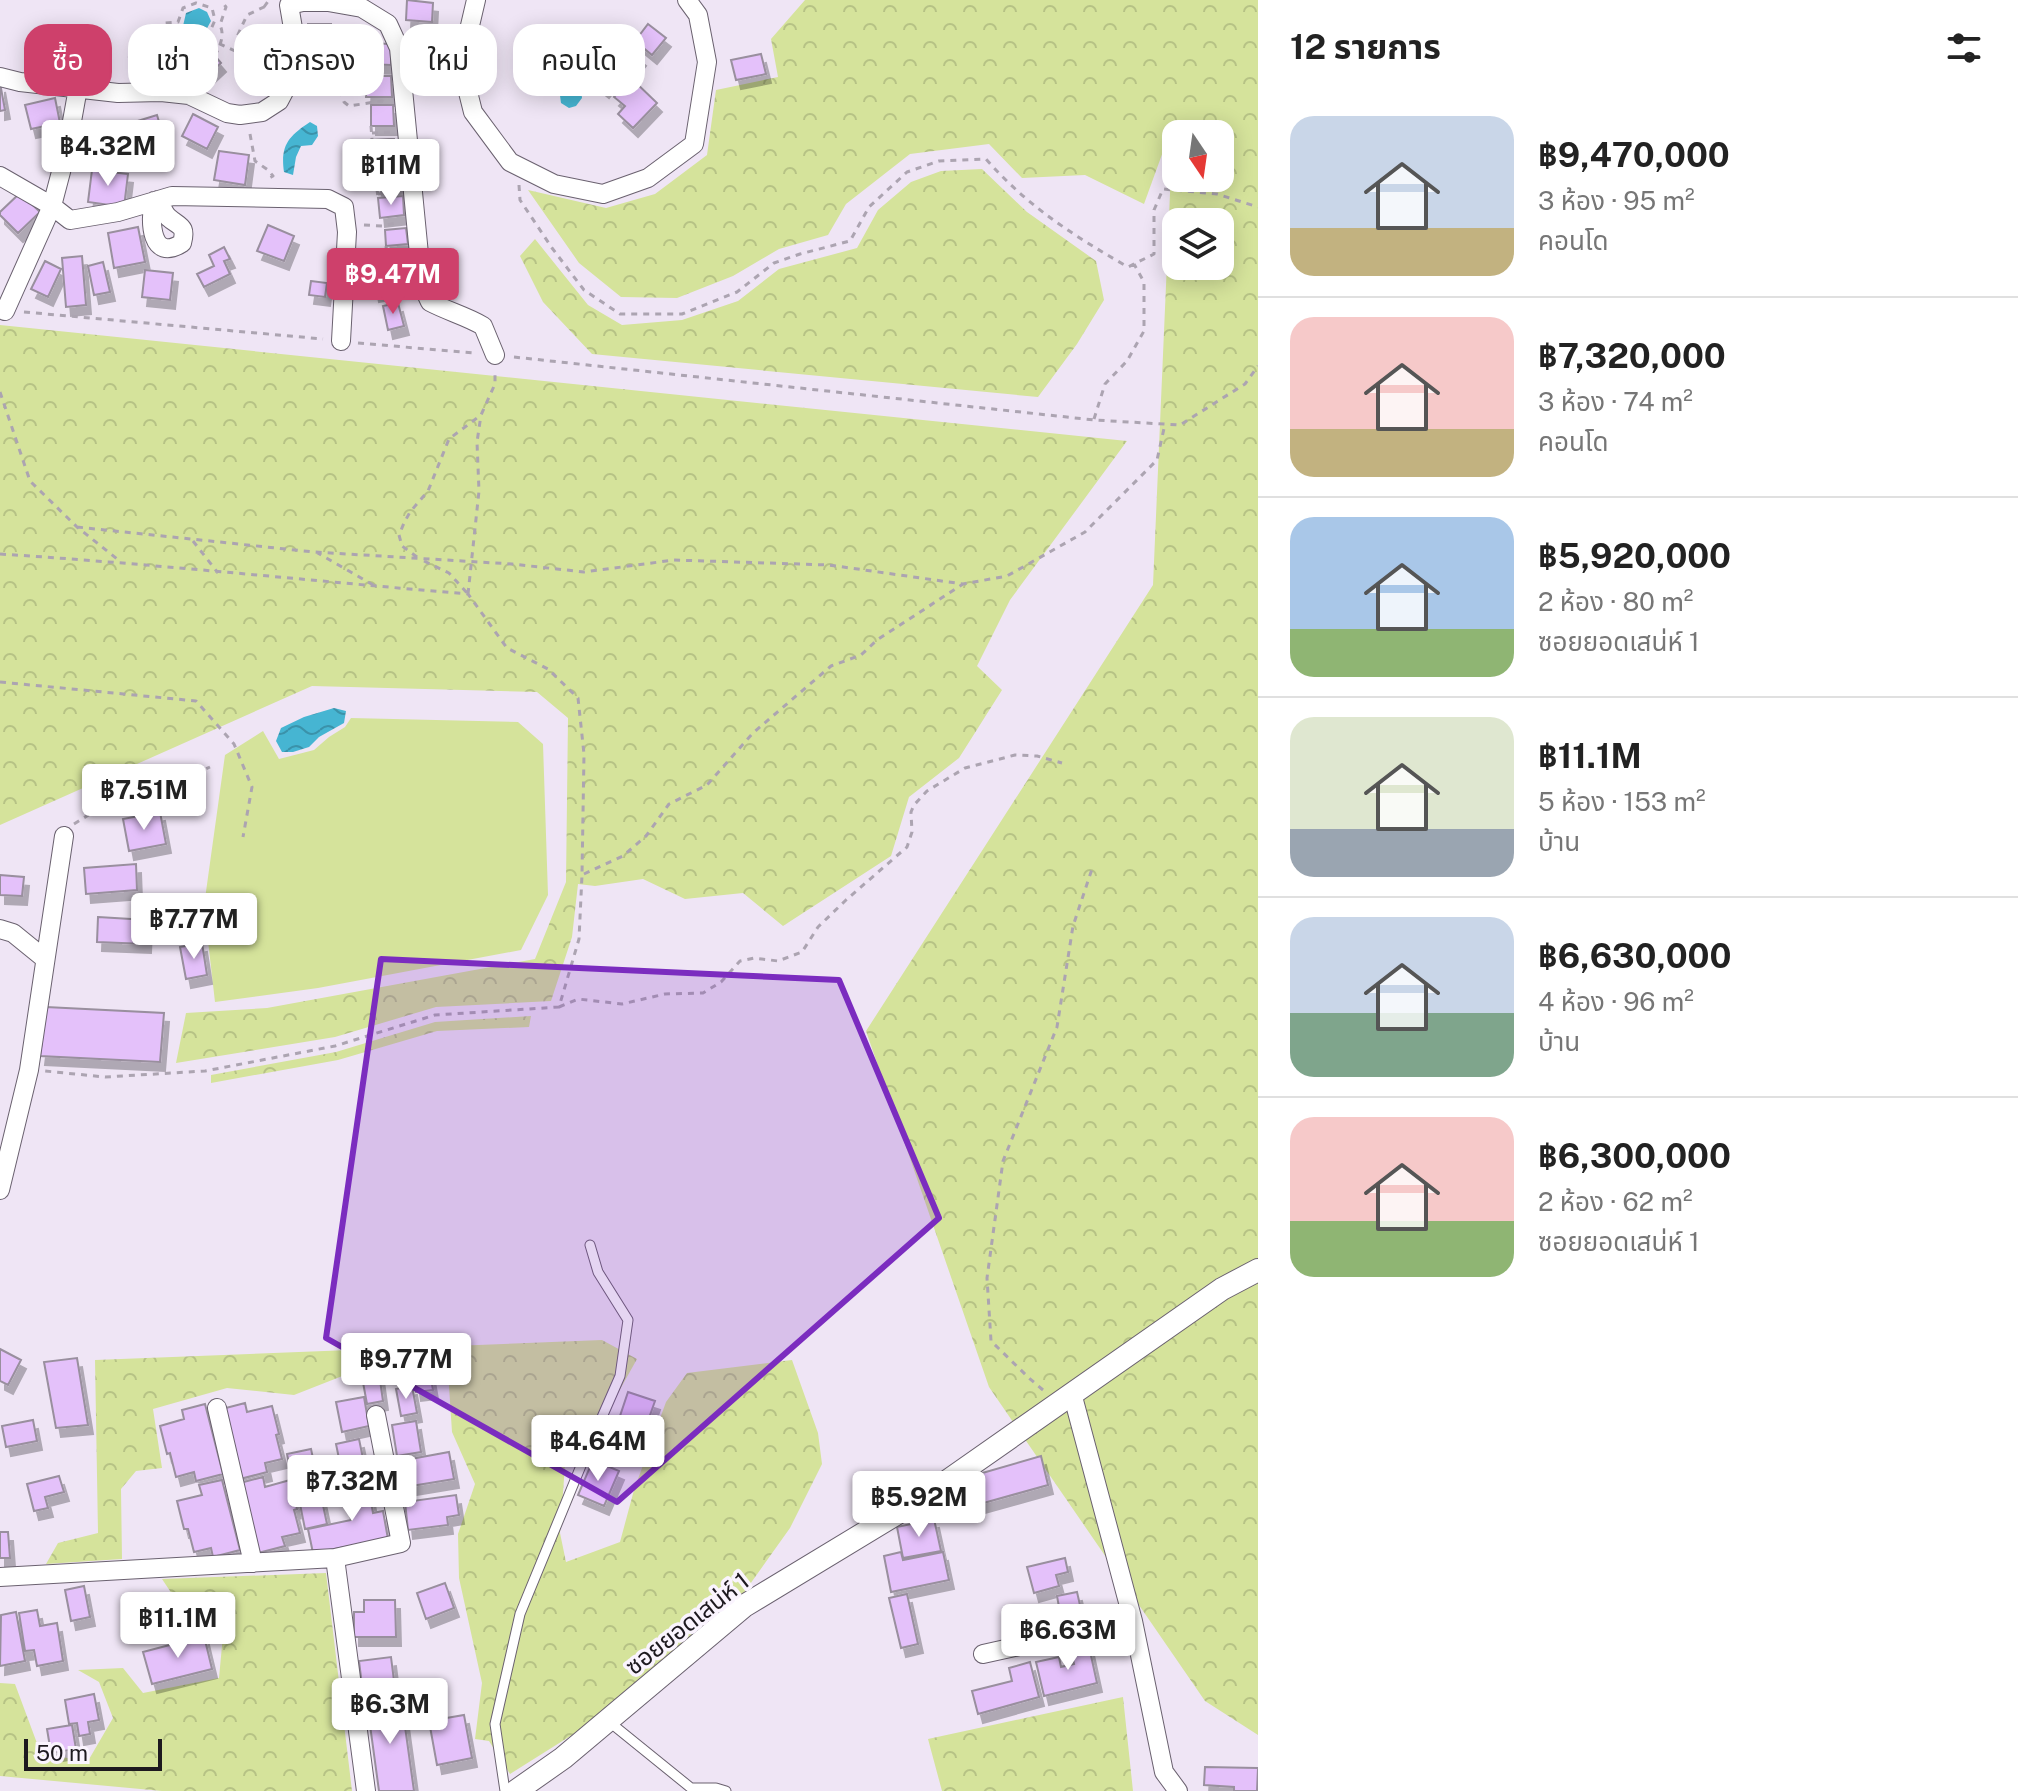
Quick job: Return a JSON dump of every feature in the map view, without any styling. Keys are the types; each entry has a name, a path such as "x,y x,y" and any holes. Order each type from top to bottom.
{"street":[{"path":"476,0 461,64 473,112 510,162 554,184 603,194 648,178 694,144 707,62 698,15 687,0"},
{"path":"297,24 299,2 332,1 362,8 388,24 399,48 422,285 430,302 483,326 495,355"},
{"path":"0,77 24,82"},
{"path":"112,92 189,95 227,113 240,115 262,112 282,96"},
{"path":"5,311 52,206 77,96"},
{"path":"0,176 70,220 118,212 172,196 328,199 344,207 347,232 341,341"},
{"path":"0,1190 29,1070 64,836"},
{"path":"0,929 13,933 45,959"},
{"name":"ซอยยอดเสน่ห์ 1","path":"516,1791 563,1758 744,1606 929,1494 1222,1289 1258,1270"},
{"path":"1065,1397 1133,1621 1164,1772 1178,1791"},
{"path":"217,1408 253,1563"},
{"path":"0,1577 335,1558 401,1543 376,1415"},
{"path":"335,1558 366,1791"},
{"path":"983,1654 1133,1621"}],"lane":[{"path":"505,1791 495,1724 520,1614 620,1376 628,1320 598,1272 590,1245"},
{"path":"607,1720 691,1788 726,1791"}],"path":[{"path":"264,7 269,0"},
{"path":"218,44 235,51 239,48 236,39 247,15 264,7 299,2"},
{"path":"164,24 178,22 183,8 196,3 212,8 213,24"},
{"path":"218,50 223,32 220,25 226,7 223,3"},
{"path":"384,69 388,70"},
{"path":"341,96 349,106 382,101 388,103 396,98 404,102"},
{"path":"251,113 249,129 255,161 273,176 269,179 265,197"},
{"path":"371,126 372,140"},
{"path":"372,133 389,132"},
{"path":"517,165 520,200 552,248 584,290 620,314 682,314 737,292 774,263 850,241 869,207 907,172 939,161 986,159 1008,184 1045,215 1128,267 1154,254 1154,210 1163,189 1217,194 1258,207"},
{"path":"378,194 396,192"},
{"path":"346,224 382,226 416,218"},
{"path":"387,251 403,249"},
{"path":"1094,420 1105,384 1127,361 1144,331 1144,282 1134,264"},
{"path":"5,311 495,355 1094,420 1180,425 1245,384 1258,366"},
{"path":"468,594 479,491 477,442 481,415 495,384 495,355"},
{"path":"0,392 30,481 77,527 121,562"},
{"path":"481,415 449,439 428,491 410,512 399,535 402,546 449,573 507,648 548,669 578,698 584,754 579,939 559,1007"},
{"path":"77,527 314,552 584,572 674,560 829,565 963,584 1007,576 1085,532 1157,460 1165,424"},
{"path":"191,539 218,573"},
{"path":"314,552 379,588"},
{"path":"0,554 468,594"},
{"path":"582,875 623,856 646,836 669,804 707,785 753,733 831,666 861,655 877,640 963,584"},
{"path":"0,682 196,701 234,744 252,787 243,837"},
{"path":"29,1070 105,1077 205,1071 335,1046 435,1015 559,1007 578,999 622,1004 665,994 703,993 721,982 740,961 754,958 778,961 802,952 818,927 907,847 912,832 911,812 927,791 965,768 1015,755 1037,756 1062,763"},
{"path":"64,836 73,825 90,814 141,799 210,767"},
{"path":"1065,1397 1029,1378 991,1341 987,1278 1003,1161 1057,1027 1073,926 1092,869"}],"highlighted area":[{"path":"381,959 839,980 939,1218 617,1502 326,1338"}],"green space":[{"path":"805,0 1258,0 1258,1735 1205,1701 989,1387 866,1031 1153,585 1166,280 1234,280 1234,208 1169,208 1170,192 1234,192 1234,120 1162,120 1162,154 1144,204 1085,175 1022,178 989,144 910,154 846,204 828,235 779,249 733,276 677,298 621,297 579,263 528,190 606,208 655,194 707,155 716,90 778,77 771,39"},
{"path":"982,169 1027,212 1096,261 1104,300 1077,344 1038,397 592,354 543,302 520,256 535,239 588,305 622,325 682,320 738,301 779,269 857,248 878,210 911,182 941,171"},
{"path":"0,325 1127,441 1010,600 977,666 1002,690 959,758 909,797 891,856 783,926 743,893 685,899 643,879 595,886 578,884 572,937 551,1001 436,1007 335,1037 176,1063 186,1013 267,1008 535,959 566,882 568,718 537,692 312,686 0,825"},
{"path":"351,718 518,722 543,744 548,895 521,950 318,988 215,1002 204,906 225,755 263,731 279,759 314,750 345,727"},
{"path":"531,1016 529,1027 437,1031 338,1060 211,1083 211,1075 336,1052 435,1022"},
{"path":"602,1340 637,1359 603,1420 566,1452 560,1533 566,1562 620,1542 634,1490 666,1402 687,1373 792,1360 818,1433 822,1464 790,1528 743,1594 599,1718 510,1774 489,1741 475,1739 482,1683 459,1578 458,1534 475,1484 452,1432 447,1356 378,1362 294,1395 227,1388 153,1409 162,1468 136,1471 121,1489 122,1559 46,1564 58,1543 98,1533 95,1360"},
{"path":"326,1573 352,1791 162,1791 0,1776 0,1683 15,1684 41,1754 88,1761 113,1718 99,1682 78,1670 123,1668 143,1693 219,1678 223,1635 184,1612 162,1579"},
{"path":"1123,1697 1133,1791 942,1791 928,1739"}],"water":[{"path":"199,8 207,12 211,21 209,24 183,24 186,13"},
{"path":"560,96 582,96 576,106 569,108 561,103"},
{"path":"310,122 317,126 318,136 312,145 301,146 293,175 284,172 283,155 288,142"},
{"path":"334,708 346,711 344,723 319,737 309,747 282,752 276,741 281,728"}],"building":[{"path":"407,0 433,3 432,22 406,20"},
{"path":"648,24 666,38 652,55 645,49 645,28"},
{"path":"384,44 391,44 391,65 384,65"},
{"path":"761,54 766,74 736,80 731,60"},
{"path":"384,76 391,76 392,97 366,97 384,96"},
{"path":"0,83 5,110 0,111"},
{"path":"645,91 657,103 633,128 618,114 625,106 614,97 645,96"},
{"path":"55,98 60,123 31,129 25,105"},
{"path":"371,105 393,105 394,126 371,126"},
{"path":"193,114 218,127 207,149 182,136"},
{"path":"157,115 165,142 136,150 128,124"},
{"path":"394,139 395,161 373,162 372,140"},
{"path":"219,151 249,155 245,185 214,180"},
{"path":"399,167 401,187 377,189 375,169"},
{"path":"92,170 128,174 124,207 88,202"},
{"path":"20,193 40,212 18,233 0,212"},
{"path":"403,196 404,215 380,218 378,198"},
{"path":"268,225 294,236 284,261 257,251"},
{"path":"138,227 145,262 114,268 108,233"},
{"path":"406,228 408,244 386,246 385,230"},
{"path":"224,247 230,259 224,261 230,274 204,287 197,274 214,266 209,255"},
{"path":"409,253 410,269 388,272 387,255"},
{"path":"82,256 86,305 66,307 62,258"},
{"path":"45,261 61,269 48,297 31,289"},
{"path":"103,262 110,292 94,295 88,266"},
{"path":"145,270 173,273 170,300 142,297"},
{"path":"391,273 394,289 374,293 371,277"},
{"path":"311,281 327,283 325,297 309,295"},
{"path":"398,303 404,326 388,330 383,306"},
{"path":"160,812 166,844 129,851 123,819"},
{"path":"136,864 137,890 86,894 84,868"},
{"path":"0,875 24,877 22,896 0,895"},
{"path":"98,917 147,920 146,944 97,942"},
{"path":"202,943 207,975 186,979 180,947"},
{"path":"46,1007 164,1013 160,1062 40,1056"},
{"path":"0,1349 21,1360 8,1385 0,1381"},
{"path":"77,1358 88,1425 56,1428 44,1362"},
{"path":"428,1362 433,1390 416,1392 412,1364"},
{"path":"379,1373 383,1401 367,1404 362,1377"},
{"path":"412,1386 417,1413 401,1416 396,1389"},
{"path":"628,1392 655,1401 638,1449 612,1440"},
{"path":"364,1397 369,1426 342,1432 336,1402"},
{"path":"245,1403 247,1412 272,1406 282,1459 265,1463 267,1472 240,1479 222,1409"},
{"path":"205,1404 223,1474 196,1481 194,1472 176,1477 160,1426 184,1419 182,1410"},
{"path":"33,1420 37,1441 6,1447 2,1426"},
{"path":"416,1421 421,1452 397,1456 392,1425"},
{"path":"359,1439 367,1478 344,1483 336,1444"},
{"path":"311,1449 327,1524 305,1529 287,1454"},
{"path":"449,1452 454,1479 393,1489 389,1463"},
{"path":"1041,1456 1048,1485 980,1504 972,1476"},
{"path":"593,1460 619,1471 604,1506 578,1495"},
{"path":"59,1476 64,1492 45,1497 48,1508 34,1511 27,1484"},
{"path":"263,1477 265,1487 290,1480 300,1533 282,1537 285,1546 258,1553 240,1483"},
{"path":"367,1479 373,1513 383,1511 388,1539 313,1553 308,1529 351,1520 344,1484"},
{"path":"222,1480 240,1550 213,1557 211,1548 194,1552 177,1501 202,1495 199,1485"},
{"path":"456,1495 459,1515 447,1517 448,1525 408,1530 405,1502"},
{"path":"934,1519 941,1551 903,1558 897,1527"},
{"path":"0,1532 8,1532 10,1558 0,1558"},
{"path":"901,1552 903,1560 943,1552 949,1580 891,1592 884,1556"},
{"path":"1065,1558 1068,1572 1056,1575 1059,1586 1034,1593 1027,1567"},
{"path":"445,1583 454,1608 426,1619 417,1593"},
{"path":"84,1586 90,1617 71,1621 65,1590"},
{"path":"1077,1592 1082,1614 1061,1618 1057,1596"},
{"path":"907,1594 918,1644 901,1648 889,1598"},
{"path":"364,1600 395,1600 396,1637 354,1637 354,1612 364,1612"},
{"path":"37,1610 40,1626 57,1623 63,1661 37,1666 34,1650 25,1651 19,1613"},
{"path":"16,1612 25,1661 0,1666 1,1615"},
{"path":"204,1636 212,1669 152,1684 143,1652"},
{"path":"1088,1642 1097,1683 1044,1696 1036,1662 1059,1657 1061,1667 1074,1664 1070,1646"},
{"path":"391,1657 396,1697 364,1701 359,1661"},
{"path":"1030,1662 1039,1697 978,1714 972,1691 1012,1681 1009,1668"},
{"path":"94,1694 99,1720 88,1722 90,1734 79,1736 77,1723 69,1724 65,1700"},
{"path":"401,1698 414,1791 379,1791 367,1703"},
{"path":"464,1715 472,1758 437,1765 429,1721"},
{"path":"72,1725 76,1749 51,1753 47,1729"},
{"path":"1205,1767 1258,1768 1257,1791 1234,1791 1234,1787 1204,1785"}]}
